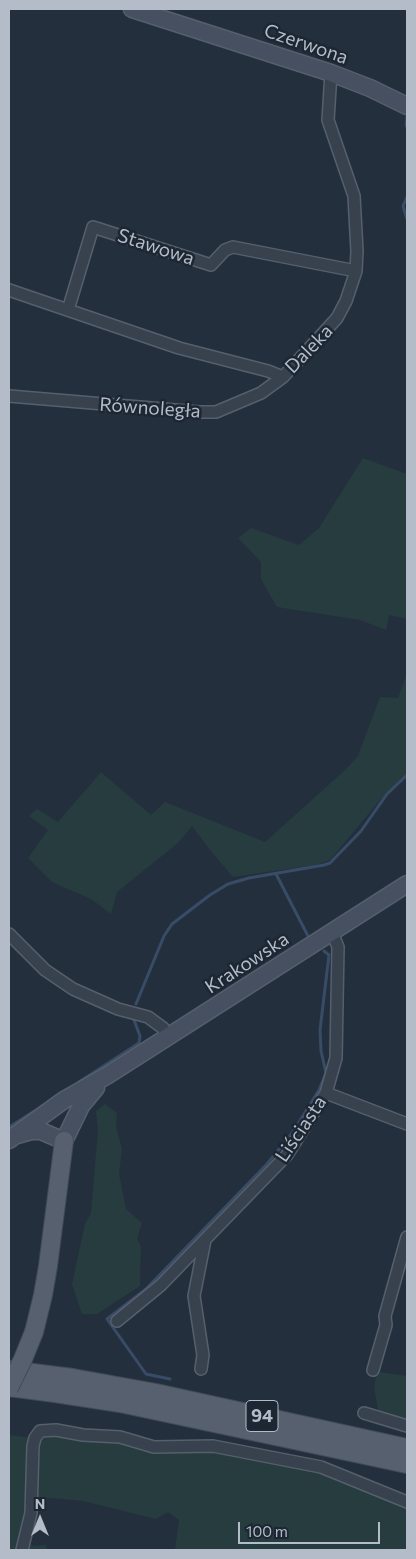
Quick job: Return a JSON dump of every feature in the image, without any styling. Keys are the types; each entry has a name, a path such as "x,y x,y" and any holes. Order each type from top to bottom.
{"main road":[{"name":"Czerwona","path":"139,10 331,73 403,104"},
{"name":"Krakowska","path":"17,1134 64,1100 108,1075 407,884"},
{"name":"Krakowska","path":"64,1141 81,1106 108,1075"},
{"name":"Krakowska","path":"64,1141 63,1126 65,1116 72,1102 81,1092"},
{"path":"9,1387 24,1359 34,1332 43,1295 51,1248 64,1141 57,1130 38,1122 17,1134"},
{"name":"94","path":"9,1370 73,1378 148,1391 407,1448"},
{"name":"94","path":"9,1387 55,1392 120,1403 407,1464"}],"street":[{"name":"Daleka","path":"9,290 179,348 268,371 283,377 337,318 346,301 356,271 357,251 354,196 328,120 331,73"},
{"name":"Stawowa","path":"68,310 93,227 211,265 225,250 232,247 356,271"},
{"name":"Równoległa","path":"9,396 216,412 261,393 283,377"},
{"name":"Liściasta","path":"117,1321 161,1285 287,1155 326,1093 336,1058 338,947 332,932"},
{"path":"9,934 46,970 73,989 118,1009 148,1017 163,1028 168,1037"},
{"path":"326,1093 407,1124"},
{"path":"373,1370 386,1325 385,1316 407,1237"},
{"path":"201,1369 203,1355 194,1296 205,1240"},
{"path":"364,1413 407,1426"},
{"path":"22,1550 31,1513 34,1438 40,1431 56,1430 83,1435 120,1437 154,1446 222,1447 322,1467 407,1502"}],"green space":[{"path":"363,458 407,474 407,619 389,615 386,630 360,620 277,607 261,579 261,562 238,538 251,528 299,545 319,528"},
{"path":"406,676 407,773 381,799 330,860 316,865 233,877 192,826 178,843 117,892 111,914 91,899 52,882 28,858 48,830 29,816 37,809 58,822 101,772 151,815 165,802 265,842 344,771 358,756 380,697 398,698"},
{"path":"105,1104 117,1113 116,1127 122,1149 119,1174 126,1209 142,1223 137,1239 141,1246 140,1286 97,1314 82,1314 72,1284 85,1224 91,1213 98,1130 96,1111"},
{"path":"377,1372 407,1376 407,1420 384,1415 378,1410 374,1387"},
{"path":"33,1433 199,1448 293,1462 407,1502 407,1550 175,1550 179,1520 168,1512 156,1519 83,1501 50,1498 32,1502 25,1539 33,1546 46,1545 47,1550 9,1550 9,1435 32,1438"}],"waterway":[{"path":"407,117 407,127"},
{"path":"407,197 403,206 407,219"},
{"path":"136,1004 164,936 172,924 210,895 228,884 249,878 330,863 361,831 387,794 407,775"},
{"path":"276,874 308,936"},
{"path":"170,1379 146,1374 107,1319 146,1289 267,1164 293,1132 319,1090 326,1073 321,1051 320,1030 329,955 324,951"},
{"path":"79,1082 139,1043 140,1036 134,1020"},
{"path":"9,1127 44,1105"}]}
